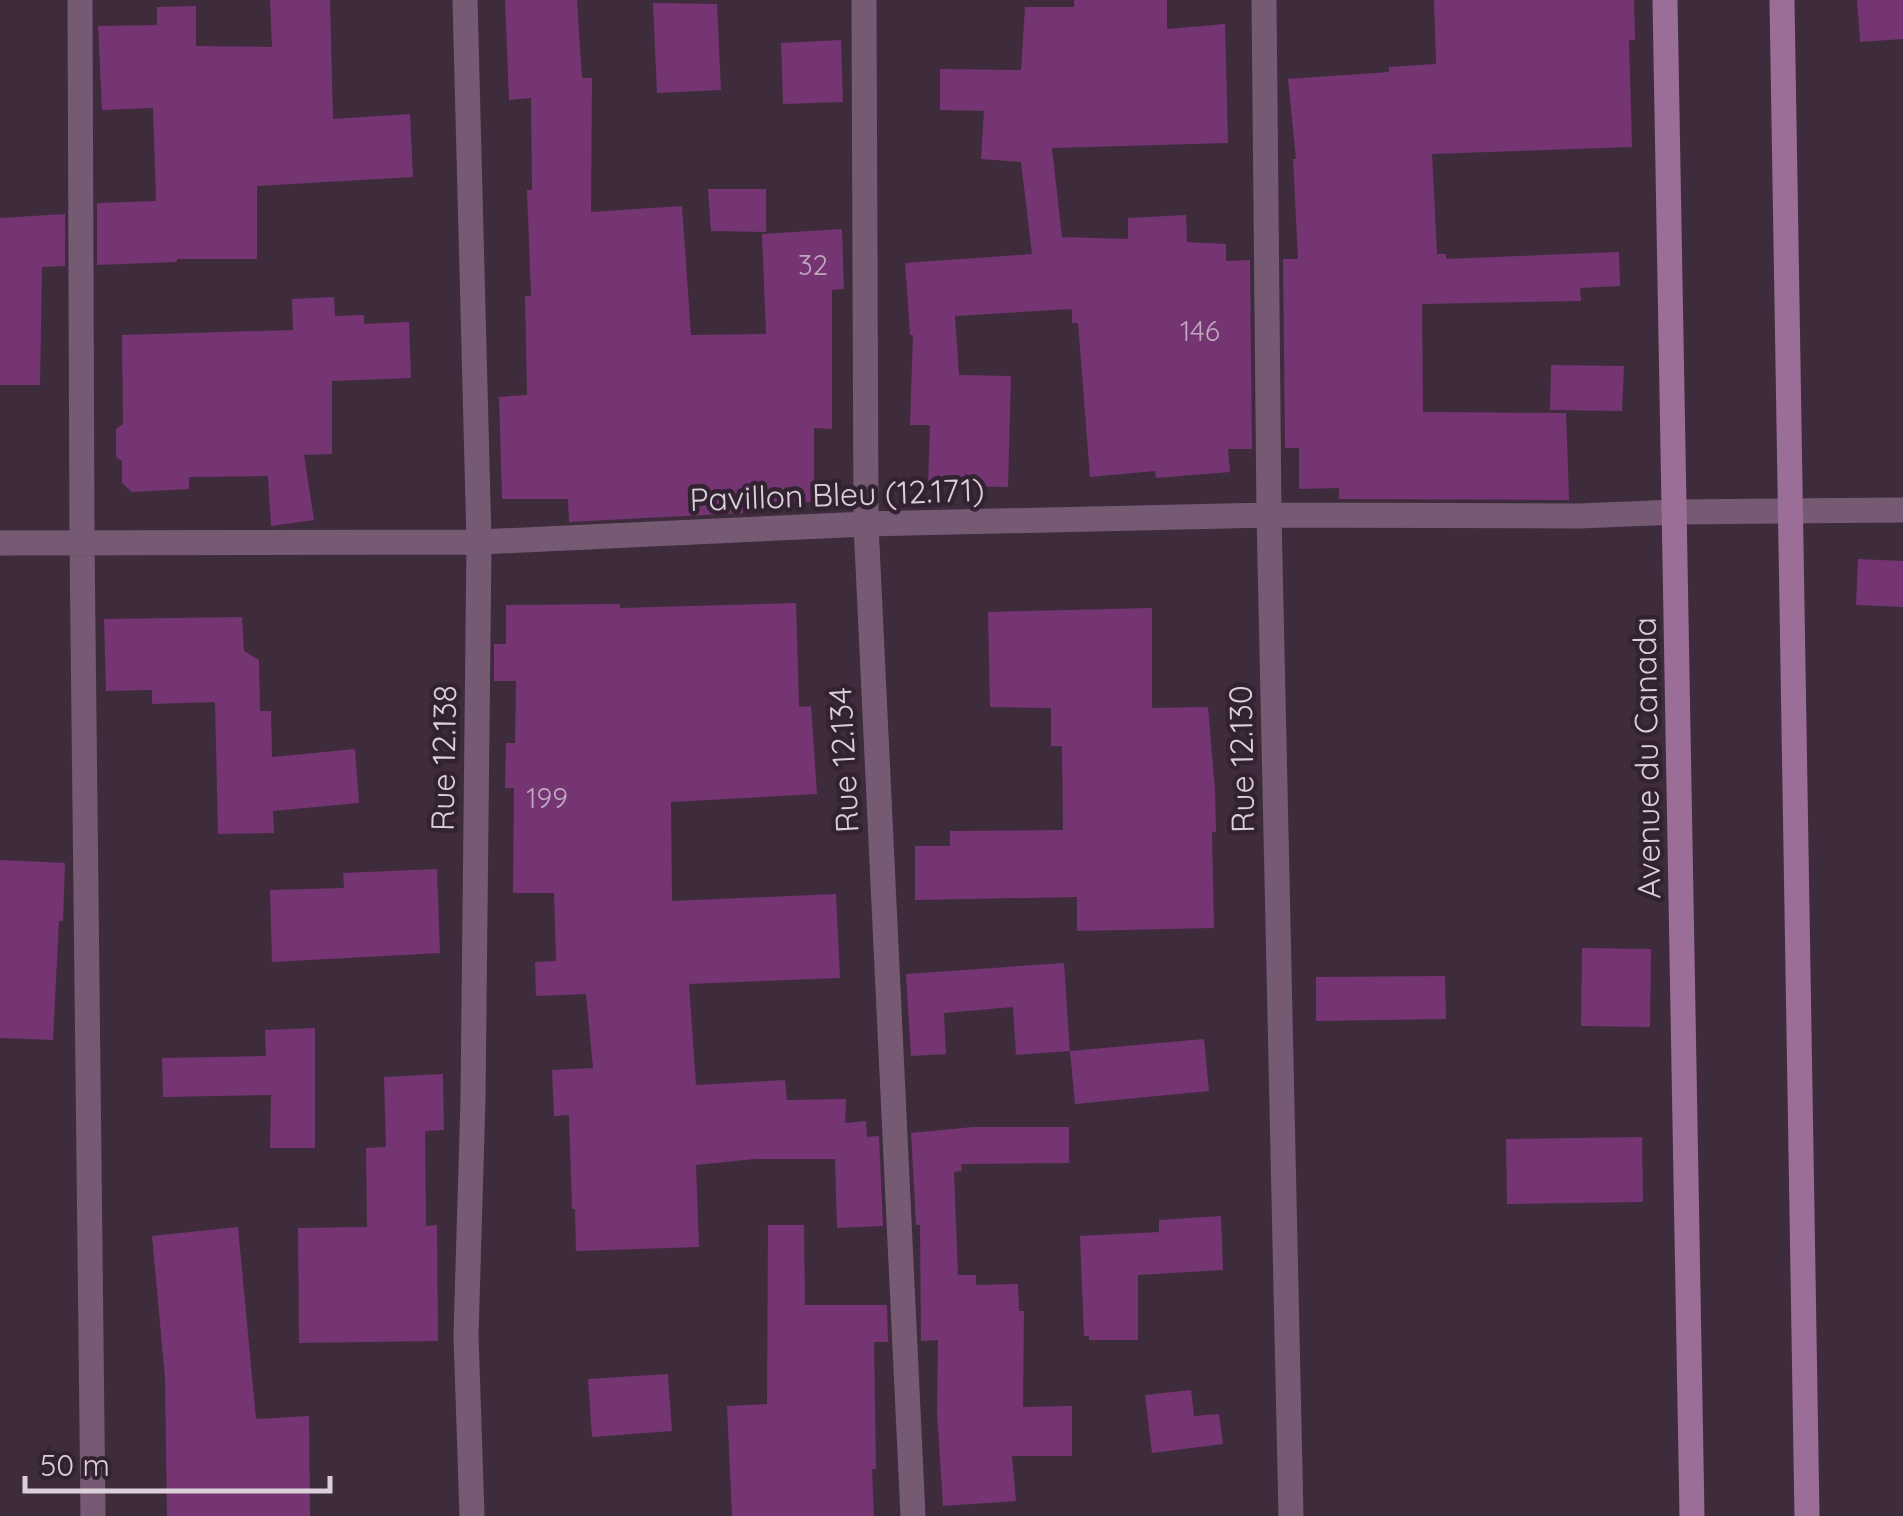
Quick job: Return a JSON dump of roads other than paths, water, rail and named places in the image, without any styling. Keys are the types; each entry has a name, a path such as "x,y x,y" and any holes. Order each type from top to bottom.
{"main road":[{"name":"Avenue du Canada","path":"1666,0 1692,1516"},
{"path":"1782,0 1807,1516"}],"street":[{"path":"80,0 82,542 94,1516"},
{"name":"Rue 12.138","path":"465,0 479,542 473,1099 466,1335 472,1516"},
{"name":"Rue 12.134","path":"864,0 866,524 913,1516"},
{"name":"Rue 12.130","path":"1264,0 1269,515 1292,1516"},
{"name":"Pavillon Bleu (12.171)","path":"0,543 479,542 866,524 1269,515 1579,516 1903,510"}]}
